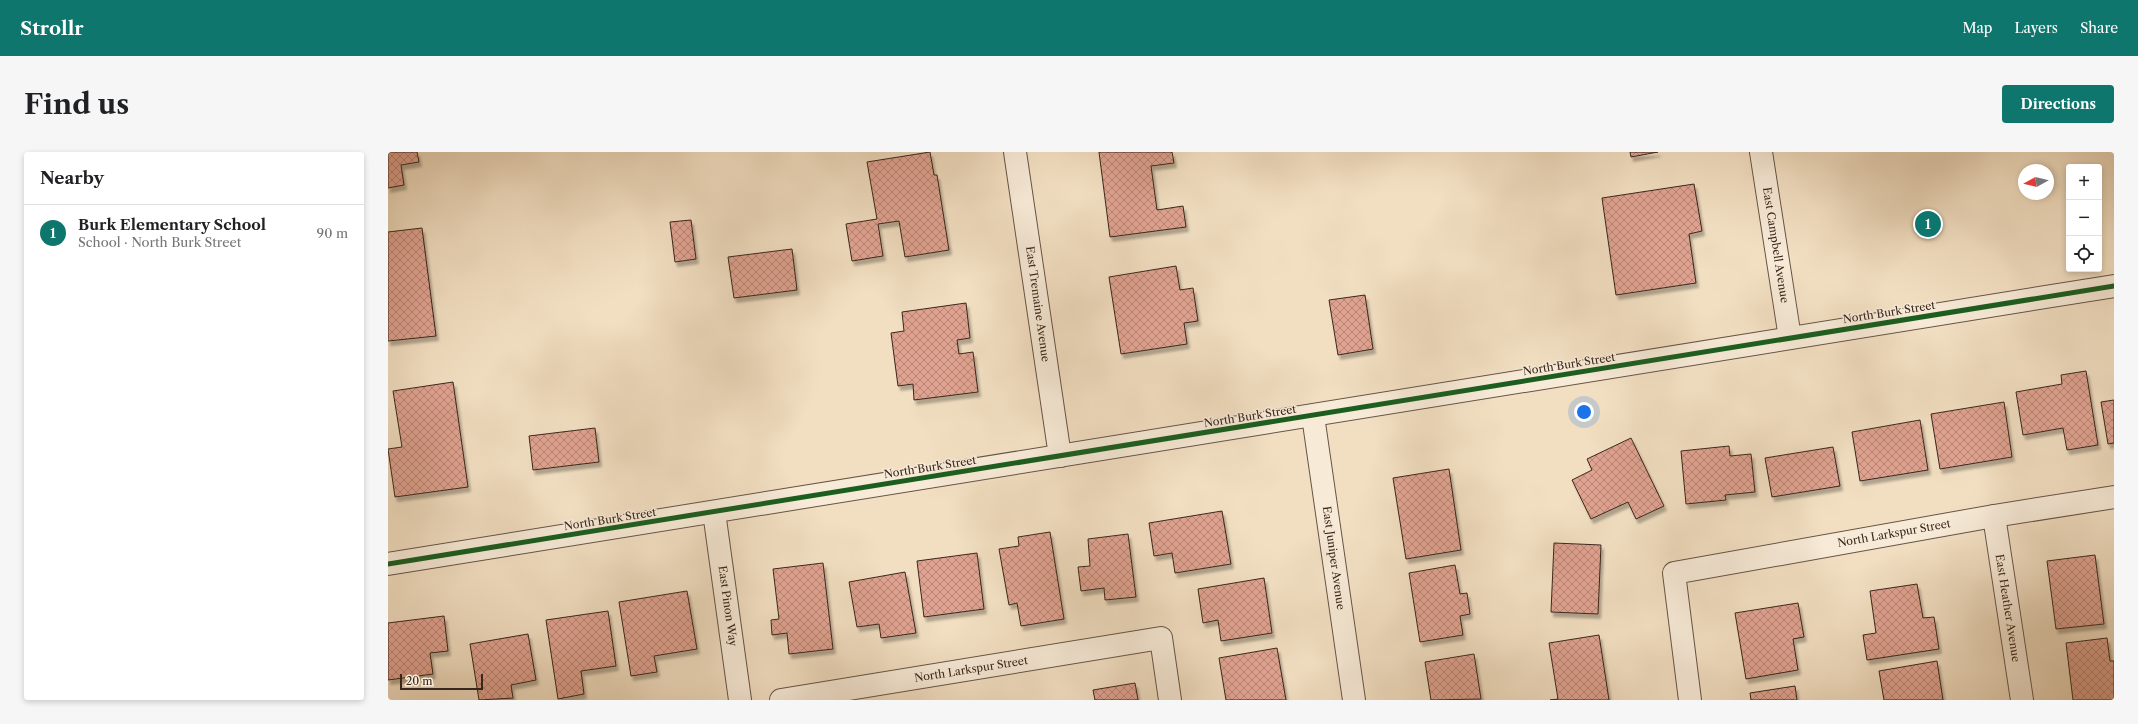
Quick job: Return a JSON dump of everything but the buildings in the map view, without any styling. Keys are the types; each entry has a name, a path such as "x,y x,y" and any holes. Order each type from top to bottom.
{"street":[{"name":"East Tremaine Avenue","path":"1015,152 1060,456"},
{"name":"East Campbell Avenue","path":"1761,152 1790,338"},
{"name":"North Burk Street","path":"388,564 2114,286"},
{"name":"East Juniper Avenue","path":"1313,416 1354,700"},
{"name":"North Larkspur Street","path":"1690,700 1674,573 1994,516 2114,497"},
{"name":"East Pinon Way","path":"714,512 740,700"},
{"name":"East Heather Avenue","path":"1994,516 2022,700"},
{"name":"North Larkspur Street","path":"781,700 1161,638 1170,700"}],"cycle path":[{"path":"388,564 2114,286"}],"place":[{"name":"Burk Elementary School","path":"1928,224"}]}
